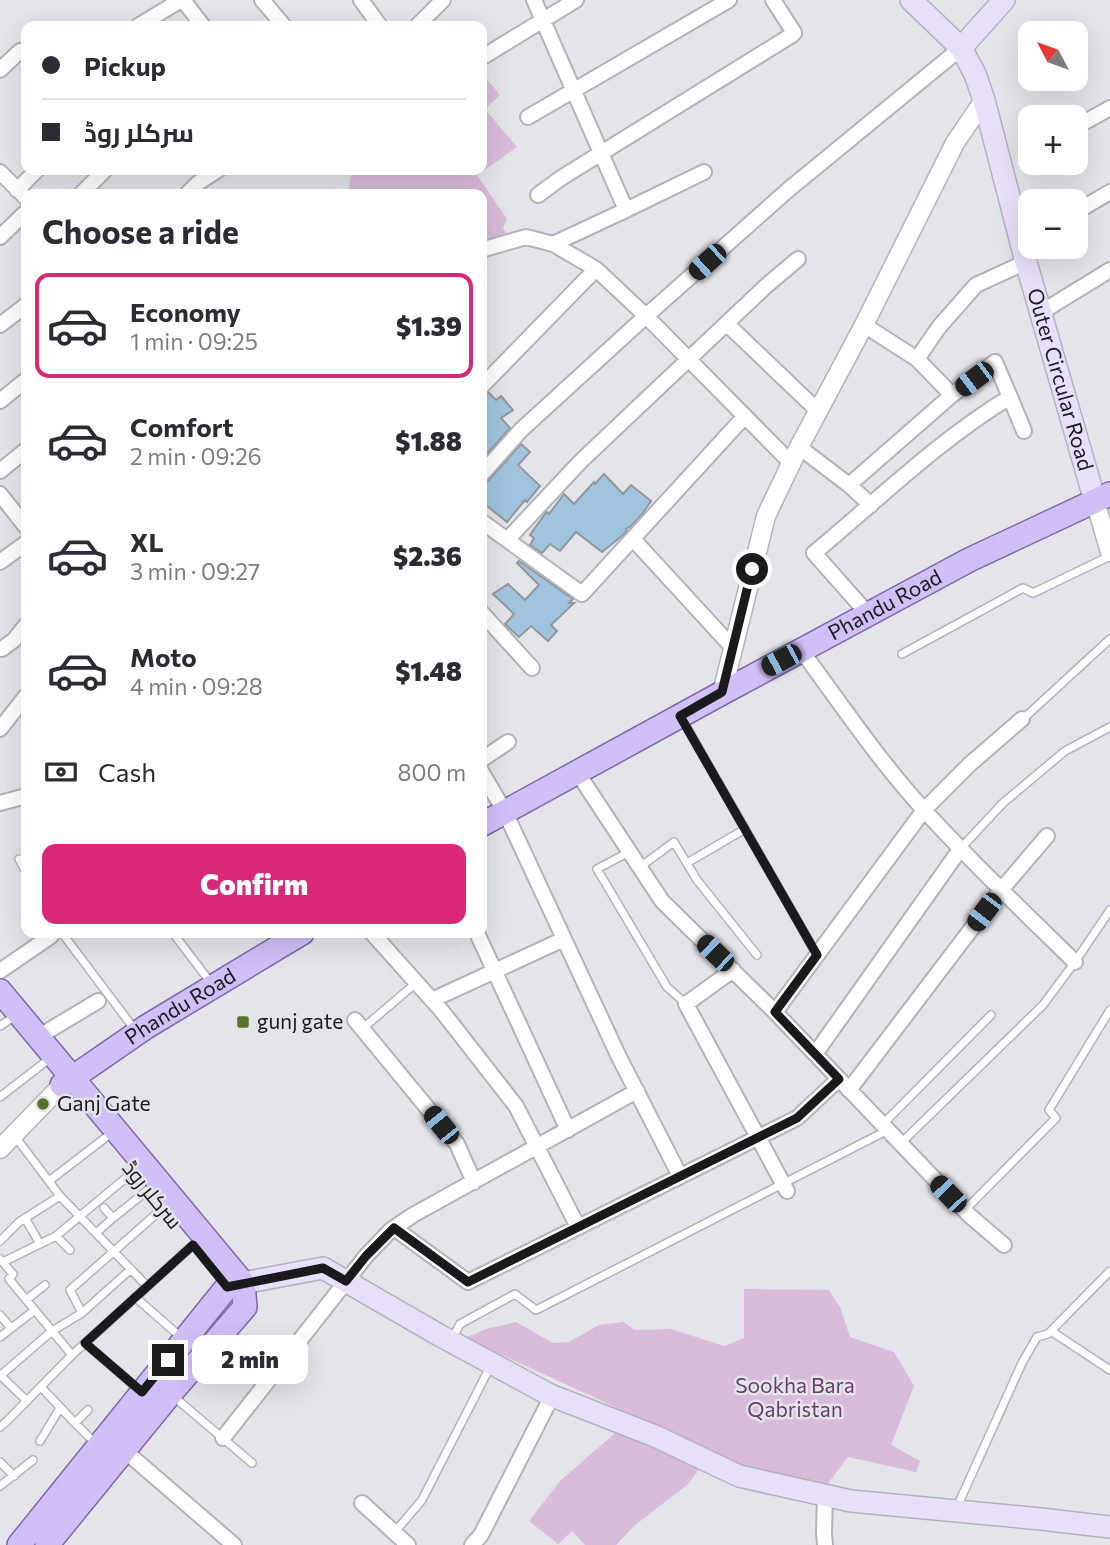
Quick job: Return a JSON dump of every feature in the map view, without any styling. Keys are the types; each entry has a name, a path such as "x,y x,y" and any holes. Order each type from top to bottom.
{"main road":[{"name":"Outer Circular Road","path":"911,0 961,48 975,74 1018,220"},
{"path":"961,48 1004,0"},
{"name":"Outer Circular Road","path":"1029,259 1041,313 1102,498"},
{"name":"Phandu Road","path":"487,822 968,560 1102,498"},
{"name":"Phandu Road","path":"67,1081 137,1034 294,938"},
{"path":"0,991 38,1037 67,1081 235,1285 245,1307 47,1545"},
{"name":"سرکلر روڈ","path":"3,1018 44,1063 67,1081 105,1138 193,1245 235,1285"},
{"path":"19,1545 184,1340 235,1285 323,1268 552,1396 655,1436 739,1476 851,1501 1110,1527"}],"street":[{"path":"146,21 182,0 199,21"},
{"path":"262,0 281,21"},
{"path":"360,0 376,21"},
{"path":"534,0 626,210"},
{"path":"487,54 576,0"},
{"path":"528,117 729,0"},
{"path":"538,195 561,178 792,35 793,31 772,0"},
{"path":"421,21 436,2"},
{"path":"487,468 521,430 788,190 961,48"},
{"path":"0,70 20,51"},
{"path":"722,692 766,516 955,143 984,100"},
{"path":"1088,120 1110,108"},
{"path":"553,244 704,172"},
{"path":"0,173 21,194"},
{"path":"86,189 100,175"},
{"path":"192,189 210,175"},
{"path":"1088,205 1110,191"},
{"path":"0,237 21,217"},
{"path":"487,248 526,237 553,244 596,269 745,416 795,455 849,485 872,505"},
{"path":"917,359 939,327 976,285 1018,254"},
{"path":"507,540 580,461 798,259"},
{"path":"487,381 596,269"},
{"path":"1041,313 1110,270"},
{"path":"0,325 21,309"},
{"path":"727,324 818,411"},
{"path":"864,325 917,359 952,395"},
{"path":"849,485 952,395 995,362 1024,431"},
{"path":"0,401 21,384"},
{"path":"868,614 814,552 947,440 1010,397"},
{"path":"487,525 582,594 745,416"},
{"path":"0,471 21,454"},
{"path":"0,494 21,521"},
{"name":"Outer Circular Road","path":"1102,498 1110,554"},
{"path":"633,539 733,648"},
{"path":"0,562 21,547"},
{"path":"487,619 532,668"},
{"path":"1,649 21,631"},
{"path":"801,650 924,810 1001,890 1076,962"},
{"path":"0,729 21,702"},
{"path":"775,1012 924,810 970,764 1022,719"},
{"path":"487,756 508,742"},
{"path":"577,772 662,901 775,1012 964,1210 1004,1245"},
{"path":"487,781 505,812 618,1055 680,1176"},
{"path":"0,803 21,797"},
{"path":"394,1228 468,1282 797,1118 844,1085 1047,836"},
{"path":"815,1054 961,848"},
{"path":"0,971 50,938"},
{"path":"376,938 432,1000 516,1106 578,1227"},
{"path":"479,938 568,1129"},
{"path":"432,1000 564,939"},
{"path":"733,970 687,1004 785,1188"},
{"path":"38,1037 98,1001"},
{"path":"359,1024 457,1144 474,1182"},
{"path":"0,1149 67,1081"},
{"path":"223,1438 366,1256 394,1228 638,1091"},
{"path":"472,1545 481,1535 552,1396"},
{"path":"125,1451 234,1545"},
{"path":"825,1495 825,1545"},
{"path":"362,1503 408,1545"}],"lane":[{"path":"902,654 1023,588 1033,593 1110,554"},
{"path":"1022,719 1110,639"},
{"path":"680,716 817,955"},
{"path":"961,848 1003,803 1065,751 1110,727"},
{"path":"687,863 745,829"},
{"path":"640,867 674,842 697,880 757,955"},
{"path":"629,851 597,869 667,988 687,1004"},
{"path":"19,859 21,863"},
{"path":"901,1144 1043,1006 1110,910"},
{"path":"59,938 137,1034"},
{"path":"177,938 214,986"},
{"path":"359,1024 416,983"},
{"path":"964,1210 1056,1118 1049,1111 1110,1010"},
{"path":"451,1341 460,1324 515,1294 536,1310 785,1188 885,1128 991,1015"},
{"path":"0,1097 44,1063"},
{"path":"14,1134 60,1196 147,1286"},
{"path":"49,1181 105,1138"},
{"path":"72,1355 9,1279 13,1274 1,1261 56,1236 79,1216 141,1181"},
{"path":"96,1233 113,1218 141,1181"},
{"path":"0,1241 19,1222 60,1196"},
{"path":"104,1208 113,1218"},
{"path":"82,1313 70,1290 163,1208"},
{"path":"25,1219 40,1244"},
{"path":"56,1236 70,1250"},
{"path":"0,1427 72,1355 193,1245"},
{"path":"27,1401 0,1375 52,1331 82,1313 131,1269"},
{"path":"955,1511 1022,1363 1037,1337 1048,1334 1110,1271"},
{"path":"26,1300 45,1285"},
{"path":"135,1297 184,1340"},
{"path":"0,1337 35,1310"},
{"path":"0,1315 11,1328"},
{"path":"1051,1331 1108,1366"},
{"path":"85,1343 142,1392"},
{"path":"394,1533 422,1500 492,1363"},
{"path":"41,1387 99,1446"},
{"path":"170,1394 252,1462"},
{"path":"40,1441 60,1408"},
{"path":"75,1423 88,1410"},
{"path":"0,1486 33,1460"},
{"path":"0,1462 14,1475"}],"green space":[{"path":"487,79 500,95 487,107"},
{"path":"487,111 517,147 487,168"},
{"path":"351,175 477,175 487,189 349,189"},
{"path":"487,190 507,219 503,228 511,241 487,248"},
{"name":"Sookha Bara Qabristan","path":"744,1289 829,1290 840,1307 850,1337 894,1352 914,1386 891,1445 920,1461 916,1472 848,1457 826,1486 752,1473 713,1451 688,1484 634,1526 616,1545 585,1545 572,1531 558,1544 529,1521 561,1480 635,1416 465,1338 486,1329 516,1322 553,1343 569,1342 599,1325 624,1322 634,1330 671,1329 724,1346 744,1338"}],"building":[{"path":"487,394 496,400 501,396 513,410 501,418 510,428 487,454"},
{"path":"521,444 530,452 518,465 540,486 507,522 487,506 488,481"},
{"path":"604,474 623,494 631,485 651,501 624,534 602,552 576,532 560,551 550,544 542,553 530,545 534,538 530,535 564,494 574,504"},
{"path":"519,561 573,599 569,603 574,603 551,625 557,631 548,641 531,626 519,637 505,624 514,614 493,594 508,584 525,600 539,585 517,563"}],"place":[{"name":"gunj gate","path":"243,1022"},
{"name":"Ganj Gate","path":"43,1104"}],"route":[{"path":"168,1360 142,1392 85,1343 193,1245 227,1287 323,1268 346,1281 394,1228 468,1282 797,1118 839,1079 775,1012 817,955 680,716 722,692 752,569"}]}
